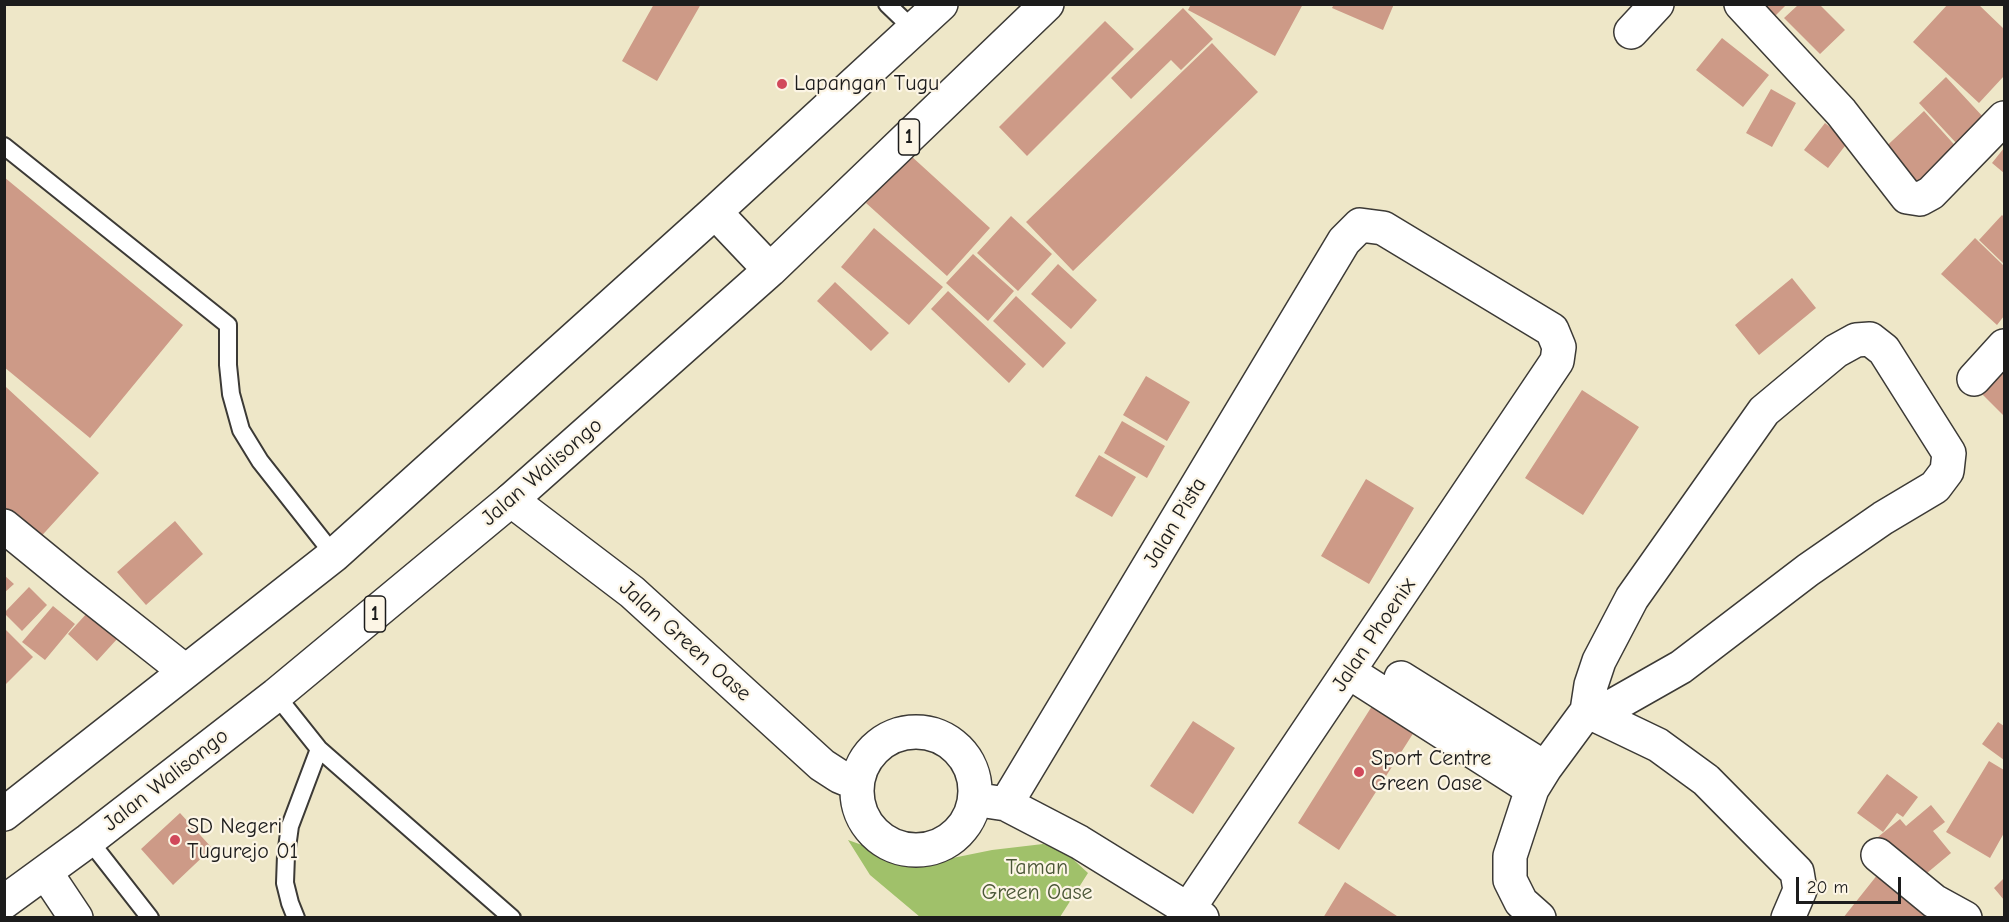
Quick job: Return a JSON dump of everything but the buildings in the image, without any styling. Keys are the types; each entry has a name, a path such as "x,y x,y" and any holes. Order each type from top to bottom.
{"main road":[{"path":"4,814 334,555 715,212 941,4"},
{"name":"Jalan Walisongo","path":"4,902 46,873 276,695 512,500 770,270 1047,4"},
{"path":"1631,32 1657,4"},
{"path":"1741,4 1841,112 1906,197 1920,199 1932,193 2004,118"},
{"path":"715,212 770,270"},
{"name":"Jalan Phoenix","path":"1195,913 1355,662 1557,361 1559,347 1552,330 1383,228 1360,225 1344,241"},
{"name":"Jalan Pista","path":"990,802 1344,241"},
{"path":"1539,918 1521,902 1510,880 1510,856 1538,778 1587,711 1591,685 1599,661 1632,598 1764,411 1836,351 1856,340 1870,339 1884,350 1948,453 1947,471 1935,487 1883,518 1808,570 1681,667 1614,705 1587,711"},
{"path":"1974,379 2004,346"},
{"name":"Jalan Green Oase","path":"512,500 632,592 822,765 856,783"},
{"path":"4,525 184,671"},
{"path":"1355,662 1538,778"},
{"path":"1587,711 1658,745 1706,780 1797,872 1800,890 1788,918"},
{"path":"990,802 951,839 930,850 907,851 885,843 868,828 857,806 856,783 864,760 880,743 901,733 924,732 947,739 964,755 990,802 1079,842 1195,913"},
{"path":"1878,855 1934,901 1960,915"},
{"path":"46,873 76,918"}],"lane":[{"path":"887,4 914,30"},
{"path":"4,146 228,325 231,394 241,430 260,461 334,555"},
{"path":"276,695 319,749 512,918"},
{"path":"296,918 285,883 286,855 290,826 319,749"},
{"path":"89,840 150,918"}],"green space":[{"name":"Taman Green Oase","path":"848,840 918,865 992,850 1043,844 1063,850 1088,873 1060,917 920,917 870,875"}],"place":[{"name":"Lapangan Tugu","path":"782,84"},
{"name":"Sport Centre Green Oase","path":"1359,772"},
{"name":"SD Negeri Tugurejo 01","path":"175,840"}]}
